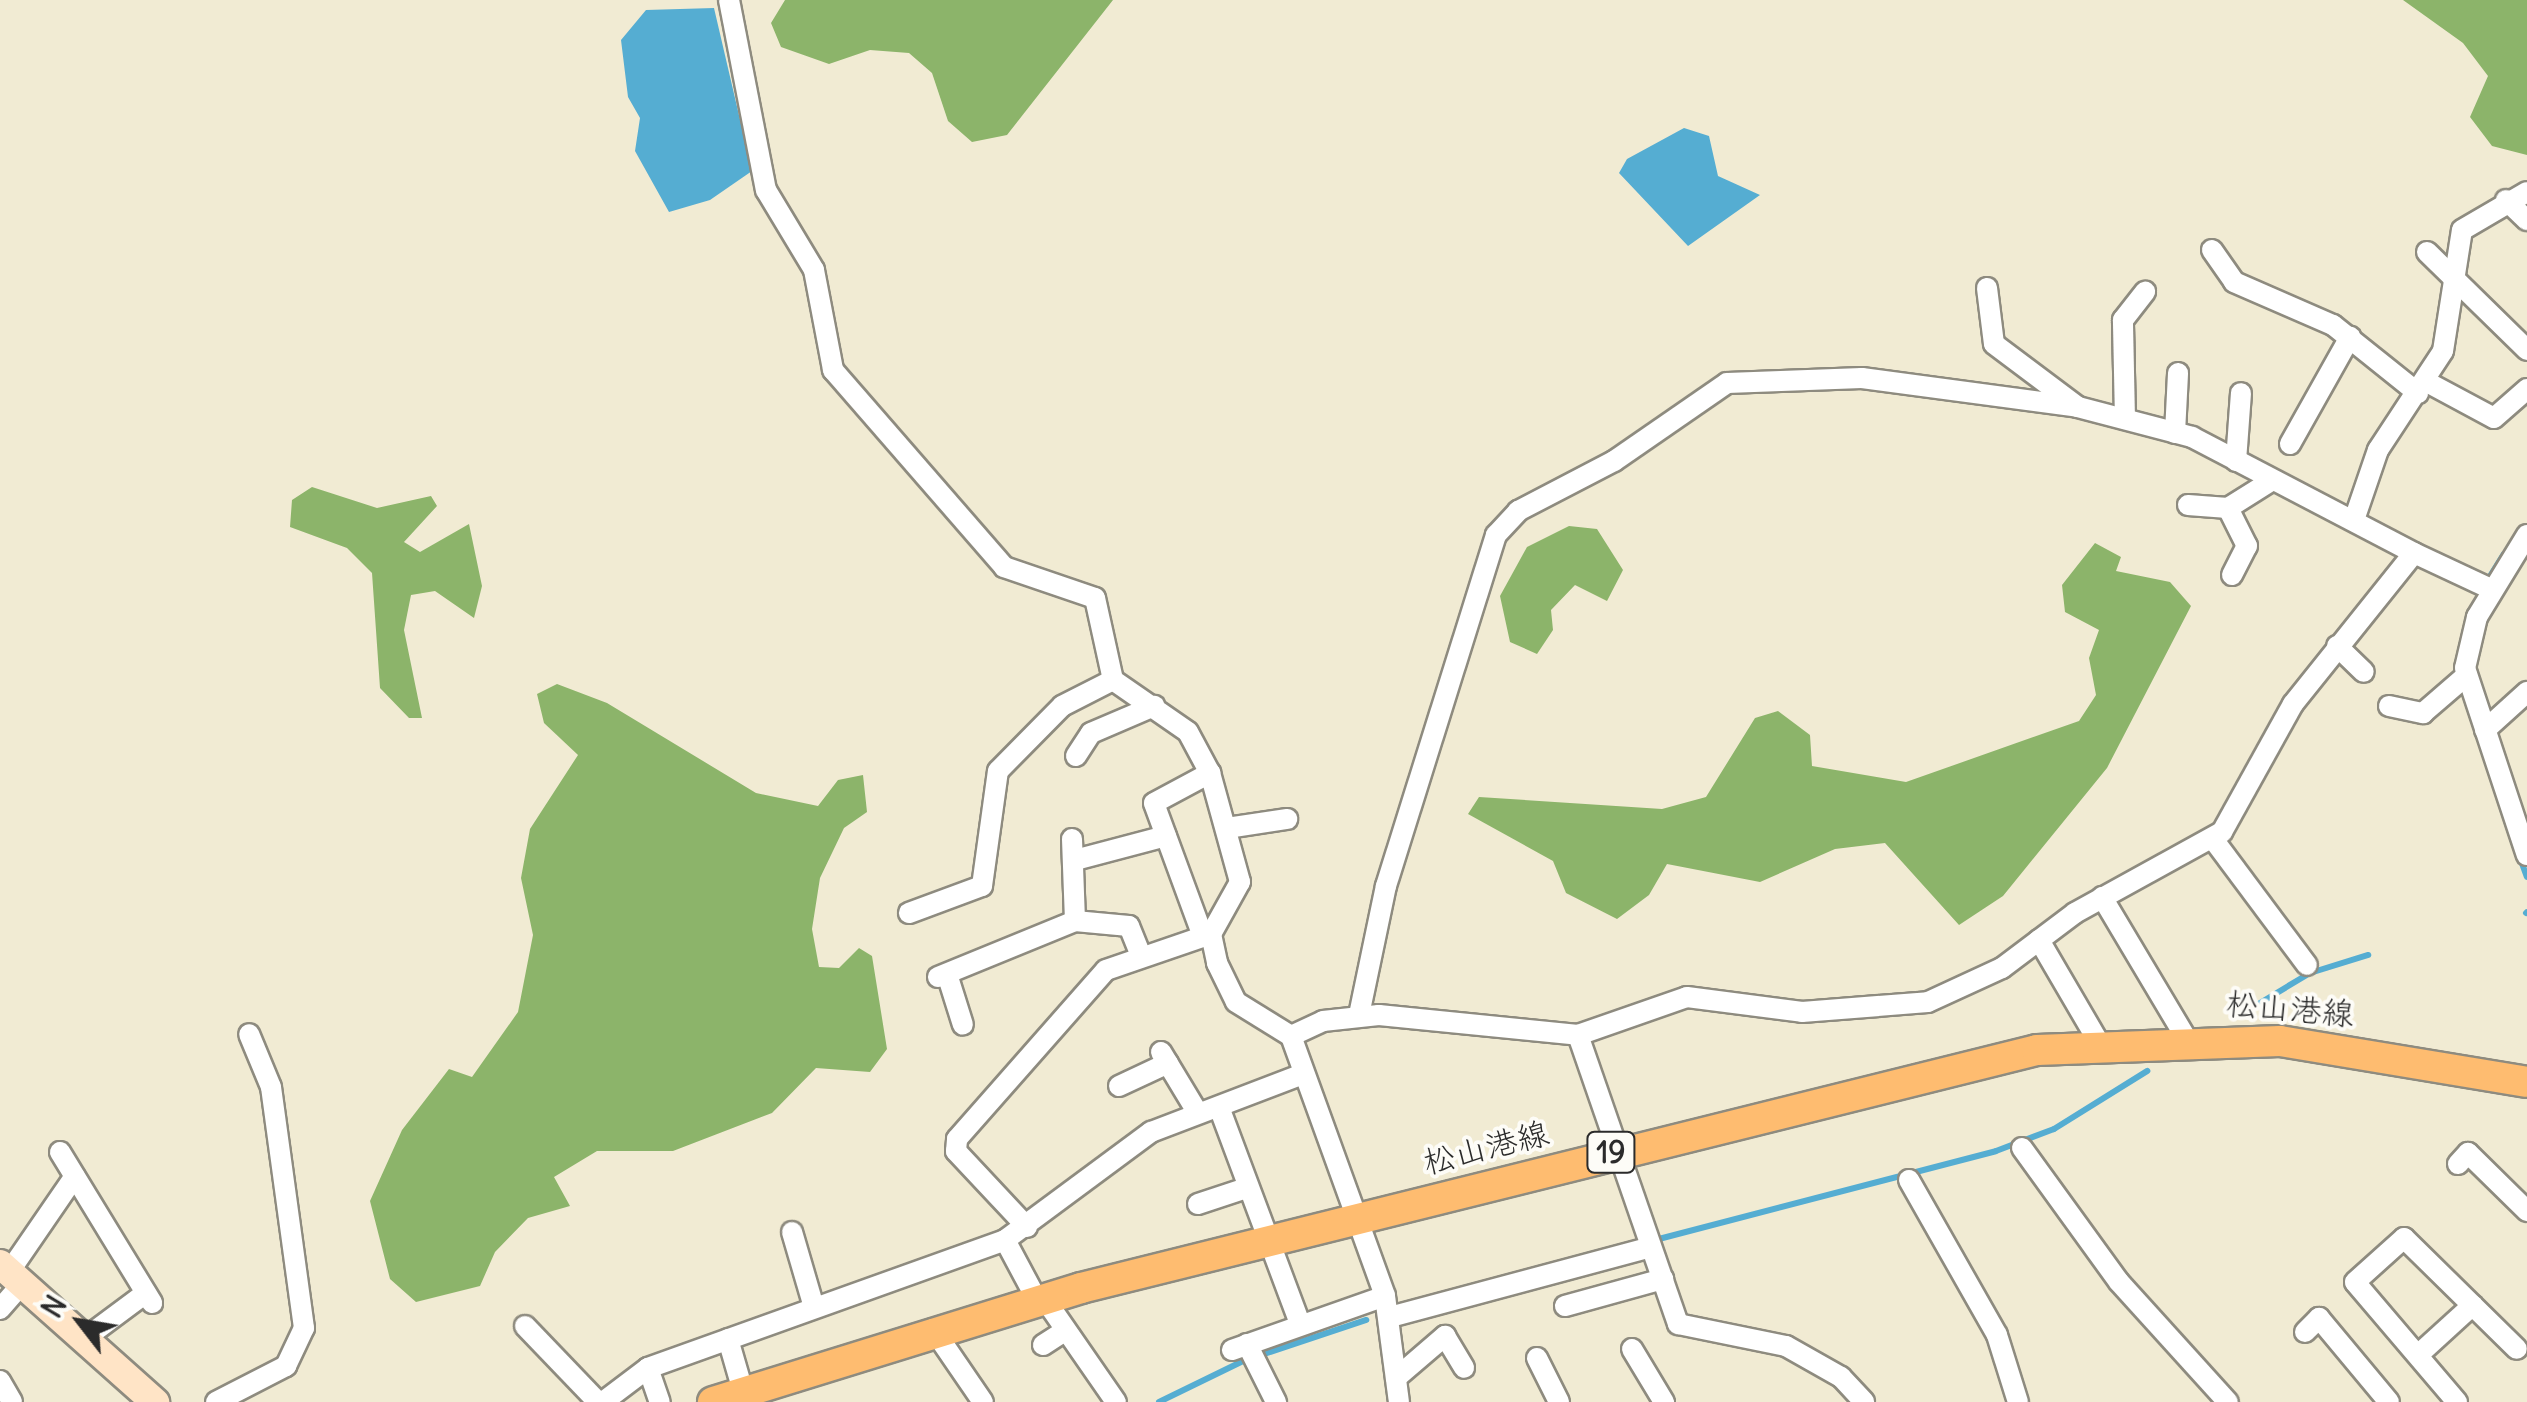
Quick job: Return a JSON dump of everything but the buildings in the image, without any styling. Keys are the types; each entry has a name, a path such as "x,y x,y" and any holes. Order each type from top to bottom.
{"main road":[{"name":"松山港線","path":"712,1402 757,1393 933,1329 1041,1299 1988,1058 2098,1042 2186,1038 2344,1047 2527,1082"},
{"path":"10,1274 155,1402"}],"street":[{"path":"728,0 766,190 814,270 832,370 1004,567 1095,598 1113,680 1188,732 1210,773 1228,828 1240,882 1206,933 1106,970 957,1138 956,1151 1027,1227"},
{"path":"2354,520 2378,450 2443,351 2462,230 2506,200 2527,192"},
{"path":"2506,200 2527,220"},
{"path":"2212,250 2234,282 2350,337 2422,387 2494,418 2526,390"},
{"path":"2427,252 2527,350"},
{"path":"1988,288 1994,344 2078,407"},
{"path":"2124,419 2123,320 2145,292"},
{"path":"2290,444 2296,415 2350,337"},
{"path":"2175,432 2178,373"},
{"path":"1359,1015 1386,886 1487,554 1518,511 1614,461 1726,383 1862,378 2078,407 2175,432 2491,589"},
{"path":"2236,461 2241,393"},
{"path":"2188,504 2228,508 2271,482"},
{"path":"2228,508 2248,546 2232,575"},
{"path":"2527,535 2491,589 2466,645 2467,676 2527,856"},
{"path":"1291,1036 1359,1015 1578,1035 1687,997 1802,1012 1928,1002 2039,940 2102,897 2213,839 2337,646 2414,553"},
{"path":"2337,646 2364,672"},
{"path":"2389,706 2423,714 2467,676"},
{"path":"909,913 982,886 998,771 1062,706 1113,680"},
{"path":"2485,730 2527,692"},
{"path":"1076,756 1091,733 1154,706"},
{"path":"1210,773 1154,804 1236,1002 1291,1036 1351,1218 1387,1306 1399,1402"},
{"path":"2510,807 2527,792"},
{"path":"1228,828 1286,819"},
{"path":"1075,921 1073,850 1166,836"},
{"path":"2213,839 2307,965"},
{"path":"2102,897 2186,1038"},
{"path":"963,1025 943,975 1075,921 1129,926 1141,956"},
{"path":"2039,940 2098,1042"},
{"path":"216,1402 286,1366 304,1328 271,1088 248,1034"},
{"path":"1578,1035 1678,1324 1786,1346 1841,1376 1864,1402"},
{"path":"1118,1086 1164,1057 1196,1110"},
{"path":"525,1326 600,1402 648,1368 1005,1240 1027,1227 1118,1152 1196,1110 1219,1107 1303,1074"},
{"path":"1219,1107 1264,1241 1300,1324"},
{"path":"2022,1148 2118,1282 2228,1402"},
{"path":"60,1152 149,1298 84,1339"},
{"path":"2458,1164 2468,1154 2527,1211"},
{"path":"0,1309 10,1274 74,1176"},
{"path":"1909,1180 1997,1335 2018,1402"},
{"path":"1198,1204 1246,1188"},
{"path":"792,1232 814,1307"},
{"path":"2458,1402 2356,1282 2404,1238 2518,1349"},
{"path":"1005,1240 1041,1299 1116,1402"},
{"path":"1276,1402 1239,1347 1300,1324 1652,1247"},
{"path":"1565,1306 1662,1279"},
{"path":"2418,1356 2472,1305"},
{"path":"2304,1332 2318,1318 2388,1402"},
{"path":"933,1329 983,1402"},
{"path":"1043,1346 1066,1330"},
{"path":"1396,1378 1444,1336 1464,1368"},
{"path":"728,1338 757,1393"},
{"path":"1632,1349 1664,1402"},
{"path":"1537,1358 1558,1402"},
{"path":"648,1368 660,1402"},
{"path":"0,1381 12,1402"}],"green space":[{"path":"785,0 1113,0 1007,135 972,142 948,121 932,73 909,53 870,50 829,64 781,47 771,23"},
{"path":"2403,0 2527,0 2527,155 2492,146 2470,117 2488,76 2463,43"},
{"path":"312,487 377,508 431,496 437,506 404,542 420,552 469,524 482,586 474,618 435,591 411,595 404,630 422,718 409,718 380,688 372,573 347,548 290,527 292,500"},
{"path":"1569,526 1597,529 1623,570 1607,601 1575,585 1551,610 1553,630 1537,654 1510,642 1500,596 1527,547"},
{"path":"2095,543 2121,557 2116,571 2170,582 2191,606 2107,768 2003,896 1959,925 1885,843 1835,849 1760,882 1667,864 1649,895 1617,919 1566,893 1553,861 1468,814 1479,797 1662,809 1706,797 1755,718 1778,711 1810,735 1812,766 1906,782 2079,721 2096,695 2089,658 2099,630 2065,612 2062,585"},
{"path":"557,684 607,703 756,793 818,806 838,780 863,775 867,812 844,828 820,878 812,929 819,967 839,968 859,948 872,956 887,1049 870,1072 816,1068 772,1113 673,1151 597,1151 554,1177 570,1206 528,1218 495,1252 480,1286 416,1302 390,1279 370,1201 402,1130 449,1069 472,1077 518,1012 533,935 521,878 530,829 578,755 544,723 537,694"}],"water":[{"path":"714,8 752,171 710,200 669,212 635,151 640,118 628,97 621,40 646,10"},
{"path":"1684,128 1709,136 1718,176 1760,195 1688,246 1619,173 1627,159"}],"waterway":[{"path":"2487,581 2504,554"},
{"path":"2456,670 2464,634"},
{"path":"2520,858 2527,877"},
{"path":"2250,1009 2310,973 2368,955"},
{"path":"1655,1240 1996,1151 2054,1129 2147,1071"},
{"path":"1261,1355 1366,1320"},
{"path":"1159,1402 1243,1361"}]}
